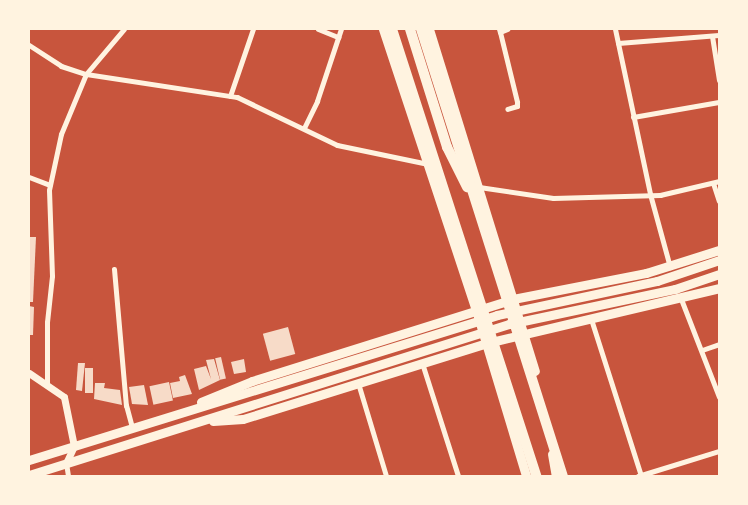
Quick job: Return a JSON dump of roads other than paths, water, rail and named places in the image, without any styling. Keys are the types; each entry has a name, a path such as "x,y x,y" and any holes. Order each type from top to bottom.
{"highway":[{"path":"388,29 459,249 461,263"},
{"path":"392,29 536,476"},
{"path":"410,29 447,147 497,248"},
{"path":"420,29 564,476"}],"main road":[{"path":"383,29 487,343 526,476"},
{"path":"429,29 524,334 564,476"},
{"path":"178,414 236,386 476,310 513,300 670,267 719,250"},
{"path":"29,460 497,315 657,281 719,260"},
{"path":"29,475 201,422 313,384 509,324 675,289 719,274"},
{"path":"201,422 243,420 358,382 487,343 681,299 719,288"},
{"path":"544,402 556,476"}],"street":[{"path":"47,384 47,322 52,276 50,185 61,134 86,74 124,29"},
{"path":"230,96 253,29"},
{"path":"318,29 338,37"},
{"path":"304,128 317,101 340,29"},
{"path":"507,109 517,106 500,30 508,29"},
{"path":"615,29 650,194 670,267"},
{"path":"618,43 719,35"},
{"path":"712,36 719,80"},
{"path":"29,45 61,66 86,74 230,96 258,105 337,145 428,164"},
{"path":"633,116 719,102"},
{"path":"29,177 50,185"},
{"path":"479,187 553,198 650,194 719,181"},
{"path":"713,183 719,201"},
{"path":"114,269 126,405 132,427"},
{"path":"681,299 719,398"},
{"path":"591,319 639,476 719,451"},
{"path":"702,350 719,344"},
{"path":"422,363 458,476"},
{"path":"29,373 64,397 74,446 66,463 68,476"},
{"path":"358,382 386,476"}]}
